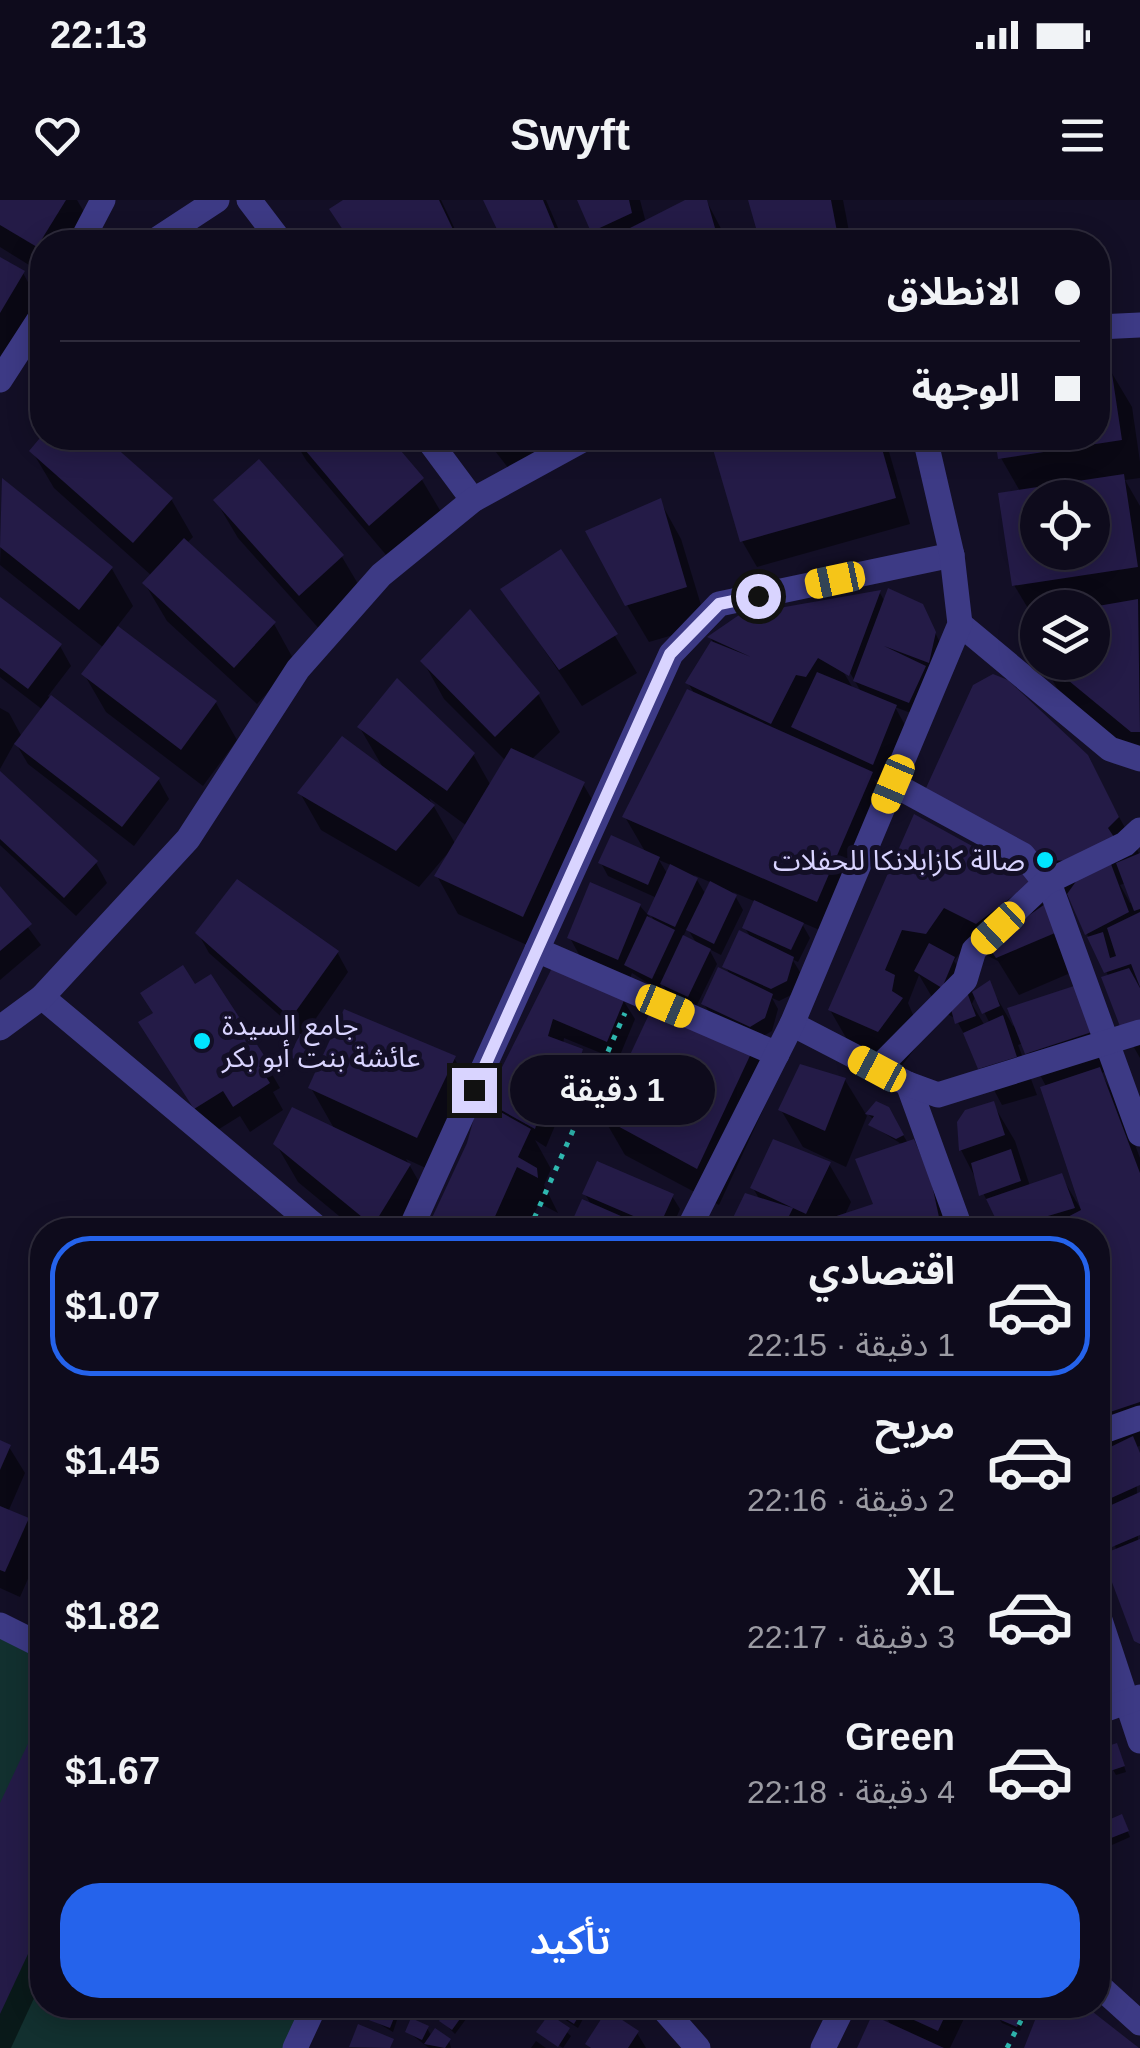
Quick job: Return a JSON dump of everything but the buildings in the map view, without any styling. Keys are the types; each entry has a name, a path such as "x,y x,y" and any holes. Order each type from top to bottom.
{"street":[{"path":"87,230 103,200"},
{"path":"172,230 217,200"},
{"path":"249,200 272,230"},
{"path":"1110,326 1140,325"},
{"path":"0,380 30,334"},
{"path":"435,450 474,500"},
{"path":"0,1028 42,996 188,839 298,669 381,575 474,500 564,450"},
{"path":"694,1218 792,1024 960,624 952,556 928,450"},
{"path":"415,1218 670,654 719,604 952,556"},
{"path":"960,624 1110,748 1140,759"},
{"path":"893,784 1023,855 1045,882 1140,1134"},
{"path":"877,1069 966,980 974,950 1045,882 1125,844 1140,830"},
{"path":"537,950 777,1054"},
{"path":"42,996 306,1218"},
{"path":"792,1024 877,1069 938,1095 1140,1032"},
{"path":"908,1084 957,1218"},
{"path":"1110,1429 1140,1418"},
{"path":"0,1626 30,1640"},
{"path":"1110,1642 1134,1699 1140,1741"},
{"path":"1110,1708 1134,1699"},
{"path":"1110,1996 1140,2023"},
{"path":"295,2048 309,2018"},
{"path":"671,2018 698,2048"},
{"path":"823,2048 838,2018"}],"path":[{"path":"535,1218 634,993"},
{"path":"1007,2048 1022,2018"}],"green space":[{"path":"0,1626 30,1640 30,2018 309,2018 295,2048 0,2048"}],"place":[{"name":"صالة كازابلانكا للحفلات","path":"1045,860"},
{"name":"جامع السيدة عائشة بنت أبو بكر","path":"202,1041"}],"route":[{"path":"474,1090 670,654 719,604 758,596"}]}
